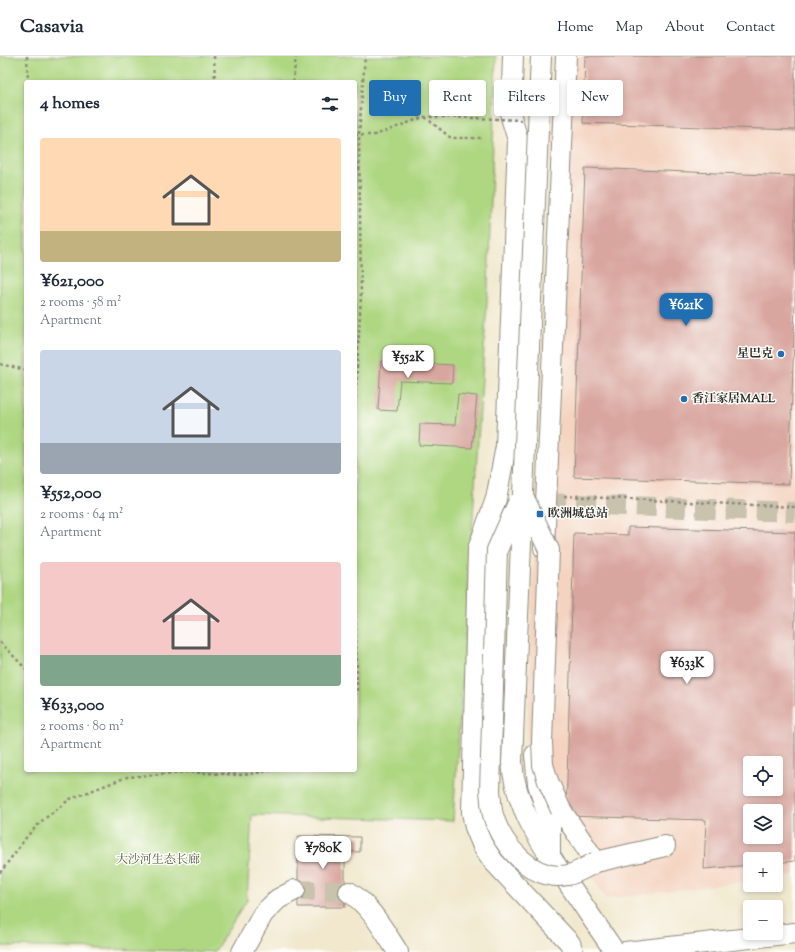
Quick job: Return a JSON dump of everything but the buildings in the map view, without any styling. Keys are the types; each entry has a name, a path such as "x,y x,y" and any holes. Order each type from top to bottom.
{"lane":[{"path":"513,56 511,117 518,140 506,446 496,499 478,549 472,812 475,827 482,844 493,861 570,943 573,952"},
{"path":"541,56 522,494 512,762 513,777 523,810 550,857 615,952"},
{"path":"550,857 550,823 538,784 535,752 566,56"},
{"path":"522,494 549,550 542,742 543,765 548,781 561,810 596,862"},
{"path":"522,494 497,550 490,791 492,814 500,834 514,853 530,867 543,873 555,876 569,875 596,862 664,846"},
{"path":"496,499 546,499"},
{"path":"242,952 263,914 278,900 295,890"},
{"path":"349,892 359,898 369,909 398,952"},
{"path":"625,952 795,933"}],"path":[{"path":"27,56 28,80"},
{"path":"214,56 215,80"},
{"path":"293,80 296,56"},
{"path":"357,368 361,296 359,135 365,56"},
{"path":"359,135 375,135 424,117 538,121"},
{"path":"424,117 451,138 481,138"},
{"path":"0,364 24,370"},
{"path":"546,499 795,507"},
{"path":"0,642 24,666"},
{"path":"0,873 28,835 43,820 70,799 127,777 186,772 243,775 262,772"}],"shaded area":[{"path":"555,56 795,56 795,875 783,877 783,852 743,852 743,882 606,899 533,785 526,756 553,116 559,116 559,80 554,80"}],"green space":[{"name":"大沙河生态长廊","path":"0,56 496,56 488,287 453,821 252,815 247,900 214,952 0,946"}],"tunnel":[{"path":"546,503 795,512"},
{"path":"295,890 349,892"}],"place":[{"name":"星巴克","path":"781,354"},
{"name":"香江家居MALL","path":"684,399"},
{"name":"欧洲城总站","path":"540,514"}]}
